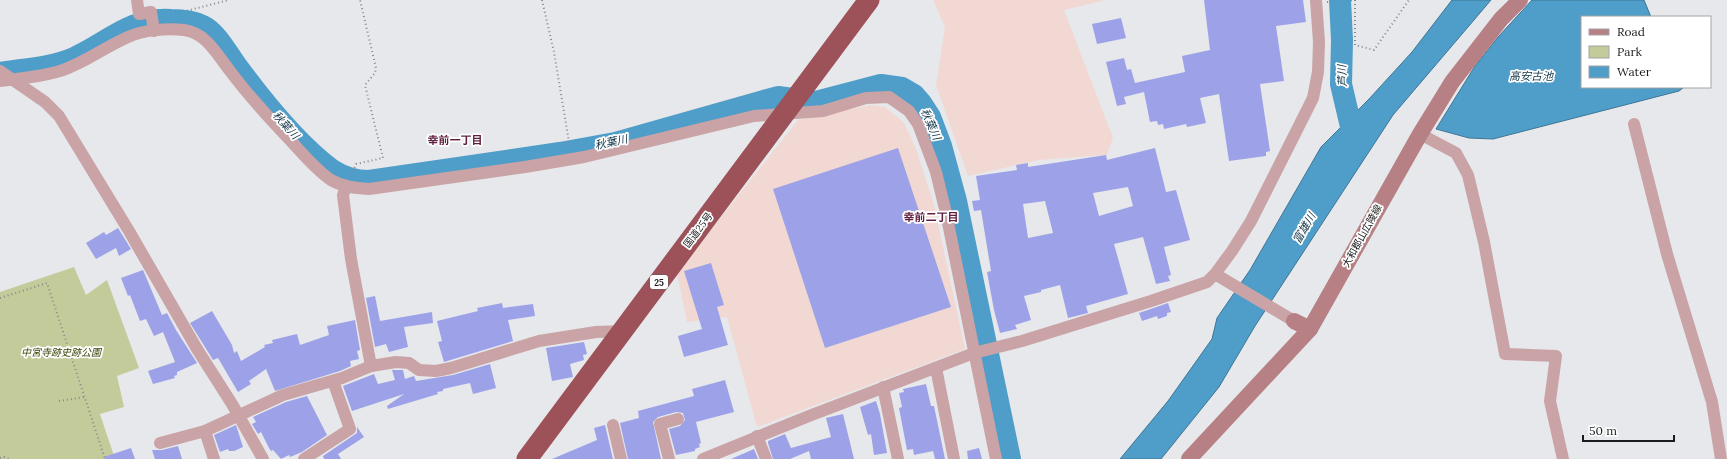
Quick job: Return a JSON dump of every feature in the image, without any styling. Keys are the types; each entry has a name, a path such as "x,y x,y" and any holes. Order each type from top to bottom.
{"highway":[{"name":"国道25号","path":"527,459 869,0"}],"main road":[{"name":"大和郡山広陵線","path":"1189,459 1310,329 1420,134 1452,82 1501,19 1520,0"},
{"path":"1294,321 1310,329"}],"street":[{"path":"137,0 139,14 151,12 154,31"},
{"path":"703,459 757,436 974,353 999,348 1207,282 1215,274 1251,221 1313,98 1318,72 1319,50 1316,1"},
{"path":"5,80 49,74 63,70 93,57 128,37 169,29 186,30 200,35 211,45 230,72 270,119 316,168 332,180 346,187 369,189 532,166 591,155 788,109 801,114 823,111 866,98 889,97 909,110 918,124 936,172 946,213 996,459"},
{"path":"0,71 5,80 45,102 59,116 129,231 263,459"},
{"path":"1634,124 1667,254 1712,402 1721,459"},
{"path":"1420,134 1456,153 1468,175 1484,242 1505,354 1556,356 1550,401 1563,459"},
{"path":"346,187 343,195 351,259 371,366"},
{"path":"1215,274 1231,282 1294,321"},
{"path":"160,443 205,431 283,395 333,381 371,366 396,362 410,363 419,370 436,371 474,362 538,341 596,332 623,331"},
{"path":"936,368 954,459"},
{"path":"304,459 350,429 333,381"},
{"path":"883,387 898,459"},
{"path":"669,459 660,424 678,419"},
{"path":"613,425 621,459"},
{"path":"205,431 214,459"},
{"path":"757,436 766,459"}],"path":[{"path":"151,12 186,11 229,0"},
{"path":"354,169 356,164 383,158 365,85 375,73 376,68 360,0"},
{"path":"542,0 554,52 569,141"},
{"path":"1316,1 1355,0 1356,45 1374,50 1409,0"},
{"path":"0,298 47,283 105,459"},
{"path":"59,402 85,397"},
{"path":"0,458 4,456 9,459"}],"shaded area":[{"path":"933,0 1105,0 1064,10 1113,138 1107,155 1039,160 968,176 936,85 945,27"},
{"path":"870,105 885,107 904,123 916,149 934,205 965,349 757,427 727,317 687,322 677,273 798,120"}],"green space":[{"name":"中宮寺跡史跡公園","path":"74,267 86,295 107,280 139,368 117,376 124,407 100,414 115,459 0,459 0,292"}],"water":[{"name":"富雄川","path":"1452,0 1491,0 1393,115 1255,326 1219,387 1161,459 1120,459 1168,401 1212,339 1217,318 1250,270 1321,147 1369,99 1412,52"},
{"name":"高安古池","path":"1532,0 1644,0 1651,16 1581,16 1581,88 1683,88 1679,91 1493,139 1469,138 1436,129 1475,66 1498,37"}],"building":[{"path":"1204,0 1303,0 1306,22 1276,26 1284,81 1260,84 1270,151 1266,152 1266,156 1229,161 1219,94 1200,98 1206,123 1187,127 1186,124 1164,129 1163,124 1158,125 1157,121 1150,122 1144,92 1124,97 1126,104 1117,106 1106,62 1124,58 1127,70 1131,69 1135,83 1185,72 1182,56 1210,50"},
{"path":"1121,18 1126,38 1097,44 1092,24"},
{"path":"898,148 951,307 825,348 773,189"},
{"path":"1155,148 1166,192 1176,190 1190,240 1164,247 1171,275 1168,276 1170,281 1156,284 1143,237 1114,244 1128,294 1086,306 1088,313 1068,318 1060,285 1041,290 1041,292 1024,296 1031,320 1015,325 1017,329 1000,333 987,272 991,271 981,210 974,211 972,201 980,200 976,176 1017,170 1016,165 1028,163 1028,167 1106,155 1107,160","holes":["1128,187 1133,206 1099,216 1093,193","1045,201 1053,233 1028,238 1023,204"]},
{"path":"118,228 131,249 119,256 116,248 96,259 86,243 104,232 106,235"},
{"path":"711,263 724,305 717,307 728,345 684,357 678,336 702,329 684,271"},
{"path":"143,270 162,315 167,313 197,363 177,372 177,375 174,376 175,378 153,384 148,371 175,362 163,332 154,336 146,319 140,321 130,295 128,296 121,278"},
{"path":"375,296 380,321 432,312 433,323 404,327 408,347 389,352 386,344 375,347 366,298"},
{"path":"502,303 503,308 533,304 535,316 508,320 513,341 444,362 438,342 442,341 437,321 478,311 477,308"},
{"path":"1168,303 1171,312 1167,313 1167,316 1158,319 1157,316 1142,321 1139,313"},
{"path":"212,311 232,345 234,353 237,351 241,361 265,347 264,345 273,343 272,340 297,334 300,345 329,335 327,326 355,320 360,350 357,351 359,359 350,361 351,366 340,371 275,391 266,369 249,381 251,384 238,392 218,358 213,360 190,323"},
{"path":"584,342 587,354 583,355 584,360 570,364 573,377 552,381 546,348"},
{"path":"490,364 496,388 473,394 470,383 443,389 443,391 437,392 438,394 388,409 387,406 404,394 352,411 343,386 374,374 378,384 395,380 392,370 403,370 405,379 414,376 416,381 453,375"},
{"path":"725,380 734,412 696,422 701,443 699,444 700,447 695,449 695,451 676,455 669,429 680,426 685,420 683,413 676,412 658,417 653,422 661,459 628,459 620,423 639,418 638,411 694,396 692,389"},
{"path":"926,384 931,406 934,406 945,459 935,459 933,451 914,455 913,449 907,450 899,408 902,407 899,393 904,392 903,389"},
{"path":"307,396 327,435 302,452 290,457 289,455 281,459 273,450 271,451 261,432 258,434 252,424 256,422 253,417 286,402"},
{"path":"876,401 880,414 887,453 874,455 871,434 868,435 860,407"},
{"path":"843,414 854,459 811,459 809,451 790,459 773,459 768,441 785,434 791,448 831,437 826,418"},
{"path":"236,425 243,447 234,451 229,451 228,449 220,452 214,435"},
{"path":"605,425 613,459 552,459 597,440 594,428"},
{"path":"357,427 364,437 338,454 341,459 324,459 323,456 357,433"},
{"path":"178,446 182,459 155,459 152,450 162,450"},
{"path":"131,448 135,459 105,459 104,457"},
{"path":"979,448 982,459 968,459 967,451"},
{"path":"754,449 758,459 731,459"}],"waterway":[{"name":"芦川","path":"1340,0 1342,40 1341,84 1356,148"},
{"name":"秋葉川","path":"0,73 47,66 74,58 120,32 143,23 156,20 195,23 203,26 213,33 268,107 306,148 332,170 341,175 364,181 560,153 615,143 778,97 816,102 881,85 902,88 914,95 921,103 930,117 941,146 956,201 1010,459"}],"district":[{"name":"幸前一丁目","path":"455,140"},
{"name":"幸前二丁目","path":"931,217"}]}
